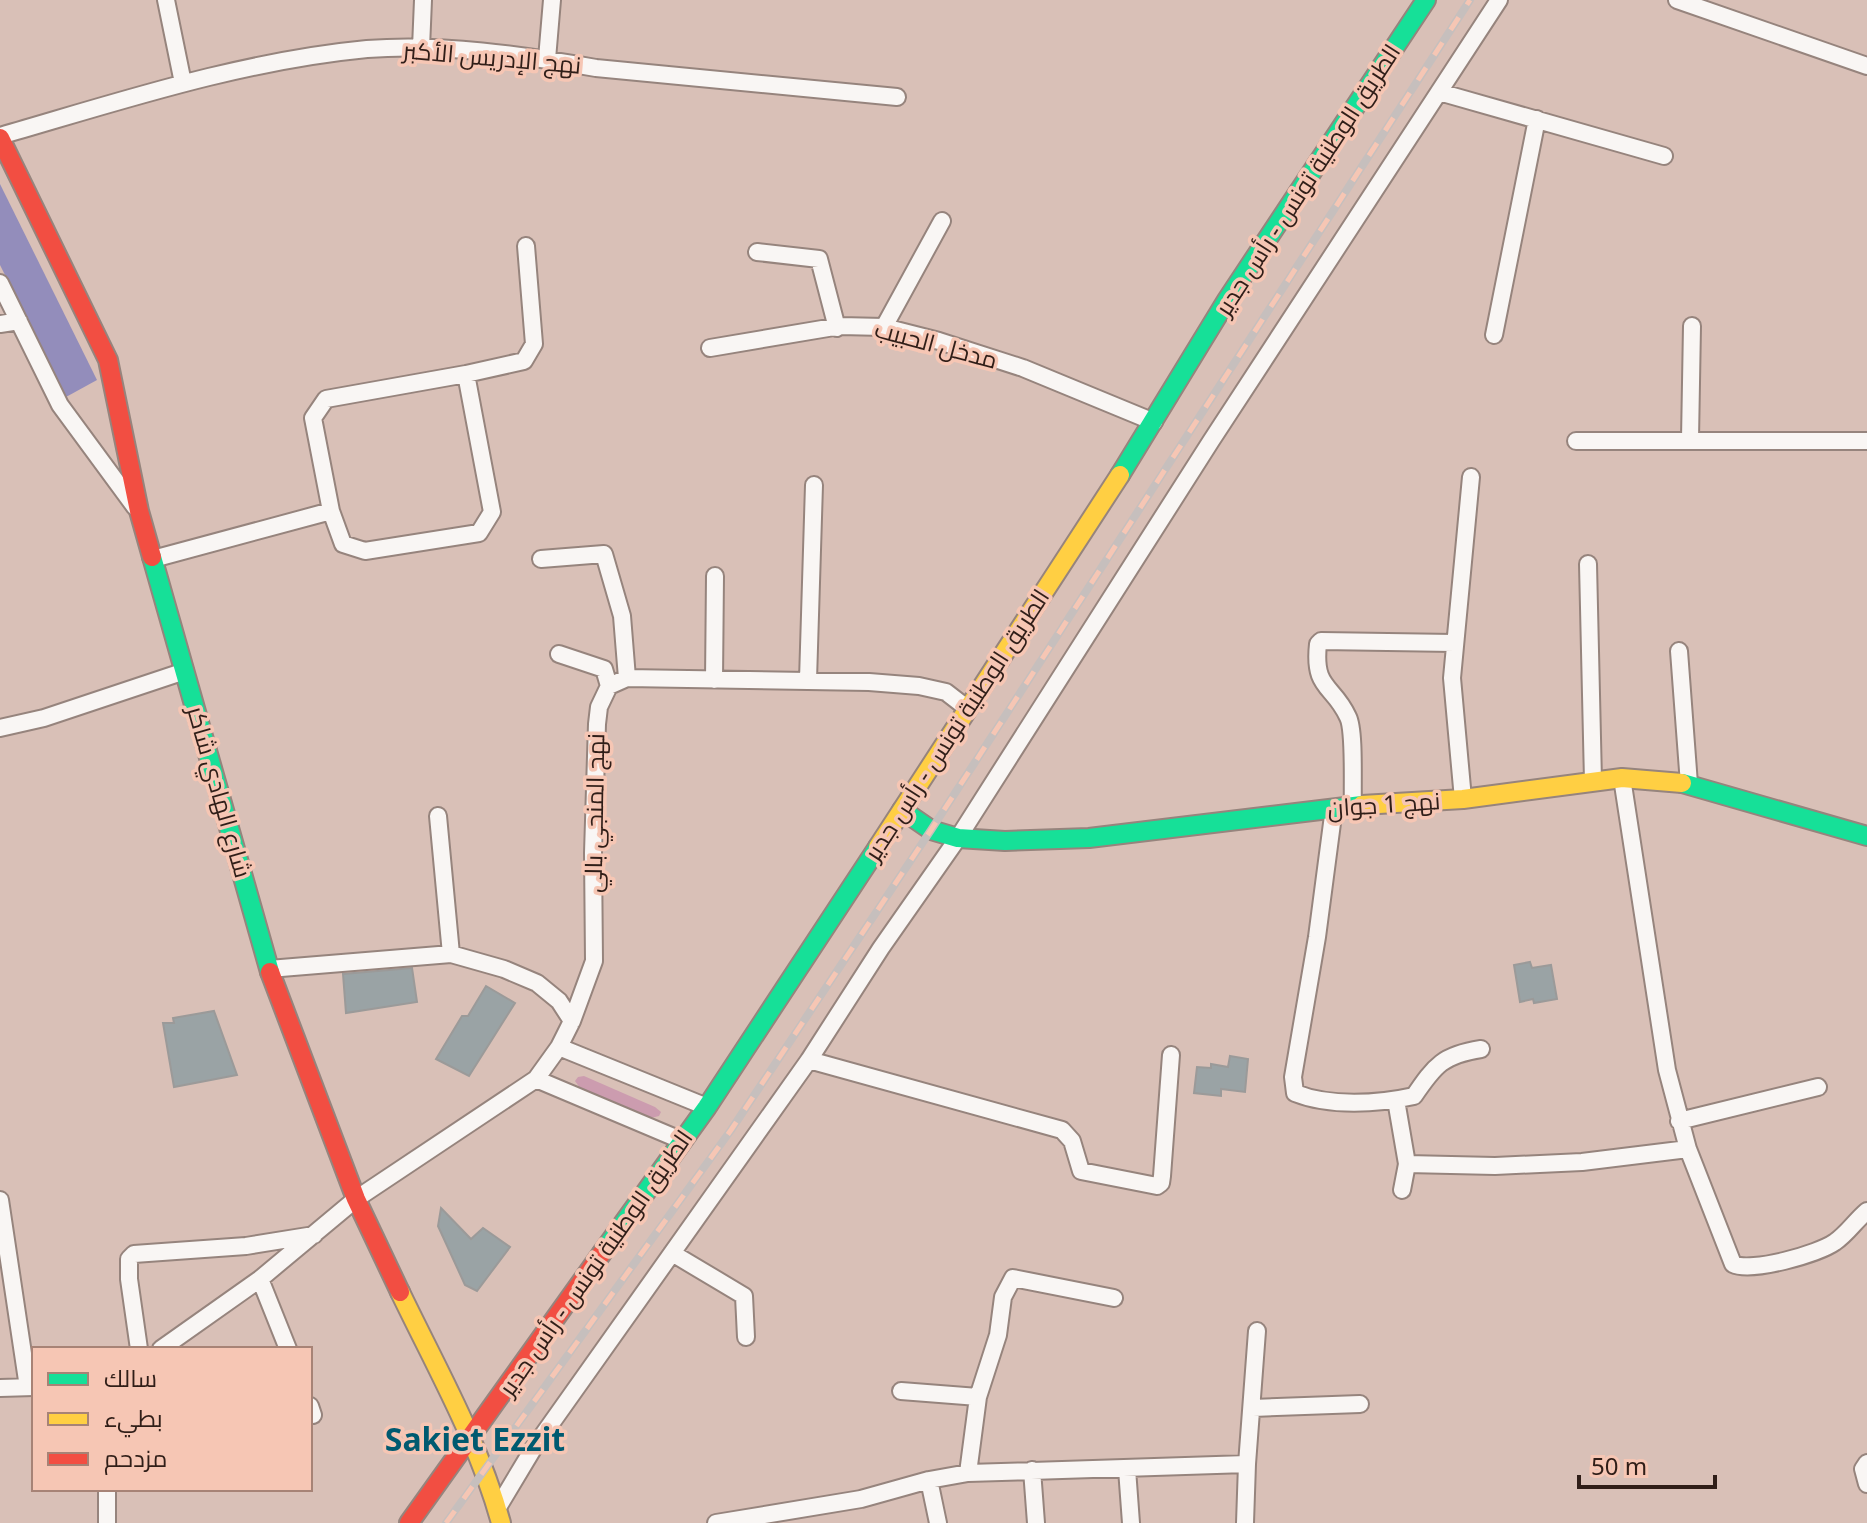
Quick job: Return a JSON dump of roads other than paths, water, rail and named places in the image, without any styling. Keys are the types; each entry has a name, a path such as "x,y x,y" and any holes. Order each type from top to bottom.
{"main road":[{"name":"الطريق الوطنية تونس - رأس جدير","path":"409,1523 707,1107 1154,422 1227,300 1426,0"},
{"name":"شارع الهادي شاكر","path":"0,137 108,360 139,511 269,969 356,1199 470,1438 499,1516"},
{"name":"نهج 1 جوان","path":"902,810 931,830 958,838 1005,841 1089,838 1344,806 1463,799 1622,778 1689,784 1867,836"}],"street":[{"path":"166,0 183,83"},
{"path":"421,48 423,0"},
{"path":"547,59 552,0"},
{"path":"499,1516 533,1449 809,1060 881,948 958,838 1499,0"},
{"path":"1677,0 1712,7 1867,66"},
{"name":"نهج الإدريس الأكبر","path":"0,137 251,66 367,49 421,48 547,59 596,68 897,97"},
{"path":"1439,92 1664,156"},
{"path":"1494,335 1537,119"},
{"path":"884,327 942,221"},
{"path":"466,374 492,512 479,533 365,551 343,544 331,511 313,418 326,399 524,361 534,344 526,246"},
{"path":"757,252 819,259 837,328"},
{"path":"0,283 60,405 139,511"},
{"path":"0,324 19,321"},
{"path":"1690,439 1692,326"},
{"name":"مدخل الحبيب","path":"710,348 837,328 884,327 1023,368 1154,422"},
{"path":"1576,441 1867,441"},
{"path":"1463,799 1452,678 1471,477"},
{"path":"808,680 814,485"},
{"path":"153,559 331,511"},
{"path":"541,559 604,554 622,616 627,678"},
{"path":"1588,564 1593,781"},
{"path":"714,680 715,576"},
{"path":"1454,643 1321,641 1318,644 1320,678 1350,721 1344,806 1293,1077 1295,1093 1319,1101 1396,1100 1414,1096 1436,1065 1450,1056 1481,1049"},
{"path":"1679,651 1689,784"},
{"path":"559,654 604,669 609,686 627,678 869,682 932,688 946,692 968,709"},
{"path":"0,728 44,718 185,671"},
{"name":"نهج المنجي بالي","path":"164,1347 260,1279 356,1199 536,1079 559,1047 594,961 597,724 599,707 609,686"},
{"path":"1622,778 1665,1056 1679,1121 1723,1245 1733,1264 1739,1267 1781,1261 1818,1251 1836,1242 1867,1211"},
{"path":"438,816 451,954"},
{"path":"269,969 451,954 504,969 537,983 559,1001 572,1021"},
{"path":"559,1047 707,1107"},
{"path":"809,1060 1062,1130 1072,1141 1081,1171 1157,1186 1162,1176 1171,1055"},
{"path":"536,1079 683,1141"},
{"path":"1679,1121 1818,1087"},
{"path":"1396,1100 1407,1164 1402,1190"},
{"path":"1407,1164 1495,1166 1582,1162 1688,1149"},
{"path":"0,1200 31,1387 0,1388"},
{"path":"139,1347 129,1279 129,1259 134,1254 246,1246 316,1235"},
{"path":"672,1253 744,1296 746,1337"},
{"path":"968,1473 978,1397 998,1335 1003,1297 1013,1278 1114,1298"},
{"path":"260,1279 287,1347"},
{"path":"1245,1523 1257,1331"},
{"path":"901,1391 978,1397"},
{"path":"1253,1408 1360,1404"},
{"path":"1867,1463 1863,1469 1867,1484"},
{"path":"716,1523 782,1517 968,1473 1247,1464"},
{"path":"1127,1469 1131,1523"},
{"path":"1032,1470 1036,1523"},
{"path":"929,1480 938,1523"},
{"path":"107,1491 107,1523"}],"railway":[{"path":"446,1523 731,1130 931,830 1470,0"}],"district":[{"name":"Sakiet Ezzit","path":"475,1440"}]}
